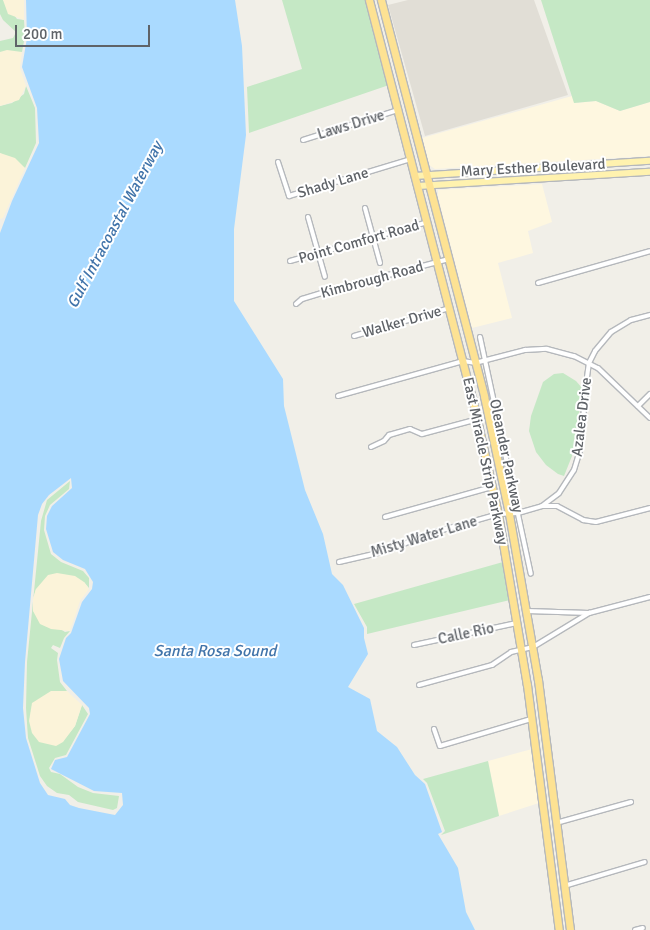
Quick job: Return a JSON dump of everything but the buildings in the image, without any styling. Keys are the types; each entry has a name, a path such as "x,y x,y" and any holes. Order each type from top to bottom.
{"highway":[{"name":"East Miracle Strip Parkway","path":"370,0 478,419 498,514 522,649 559,930"},
{"name":"East Miracle Strip Parkway","path":"381,0 475,362 509,514 533,647 570,930"},
{"path":"537,759 548,757"},
{"path":"553,887 564,886"}],"main road":[{"name":"Mary Esther Boulevard","path":"415,176 650,161"},
{"name":"Mary Esther Boulevard","path":"418,186 650,172"}],"street":[{"name":"Laws Drive","path":"303,140 398,110"},
{"name":"Shady Lane","path":"278,162 289,196 411,159"},
{"path":"365,208 380,263"},
{"path":"308,217 325,277"},
{"name":"Point Comfort Road","path":"290,262 428,222"},
{"path":"538,283 650,251"},
{"name":"Kimbrough Road","path":"296,304 302,299 331,290 449,259"},
{"name":"Walker Drive","path":"354,336 450,308"},
{"name":"Azalea Drive","path":"509,514 542,506 563,488 574,470 580,450 589,363 611,332 631,320 650,314"},
{"name":"Oleander Parkway","path":"480,337 531,574"},
{"path":"338,396 463,361 475,362 525,350 541,349 563,352 589,363 603,372 650,418"},
{"path":"638,406 650,394"},
{"path":"370,447 384,441 389,435 410,429 422,434 478,419"},
{"path":"385,516 492,487"},
{"path":"542,506 557,506 583,520 596,522 650,508"},
{"name":"Misty Water Lane","path":"339,562 387,551 425,535 498,514 509,514"},
{"path":"419,685 492,666 511,652 533,647 589,614 650,597"},
{"path":"527,611 589,614"},
{"name":"Calle Rio","path":"414,645 518,622"},
{"path":"434,729 440,746 532,718"},
{"path":"556,822 631,802"},
{"path":"564,886 645,862"},
{"path":"635,930 643,928"}],"shaded area":[{"path":"408,0 534,0 568,95 425,136 388,5"},
{"path":"572,96 575,103 596,101 620,111 650,102 650,156 435,169 429,165 422,138"},
{"path":"542,184 552,222 528,231 533,253 498,263 512,318 472,328 438,197 438,190"},
{"path":"532,749 539,803 499,816 488,761"}],"green space":[{"path":"0,0 3,0 17,19 24,20 25,36 22,52 0,52 0,41 13,38 16,32 3,20 0,14"},
{"path":"282,0 366,0 389,85 249,133 247,87 302,69"},
{"path":"541,0 650,0 650,102 620,111 596,101 574,103"},
{"path":"26,86 35,108 36,143 25,168 0,153 0,106 12,103 24,94"},
{"path":"563,373 576,381 583,389 572,456 564,476 546,465 536,452 529,431 531,416 543,382 554,374"},
{"path":"70,481 69,489 50,505 45,516 44,530 51,554 61,562 83,571 89,578 89,588 84,582 36,589 33,598 41,521 47,500"},
{"path":"503,562 510,600 367,634 367,627 354,604"},
{"path":"33,602 33,611 65,632 70,631 64,638 60,648 53,645 51,648 58,653 60,682 67,691 51,691 63,741 75,726 82,705 88,714 66,755 55,758 49,768 51,772 60,774 78,787 93,793 119,796 117,808 113,810 78,802 69,795 57,793 47,786 40,776 28,738 26,708 27,662"},
{"path":"488,761 499,816 441,835 445,831 427,783 423,779"}],"sand":[{"path":"3,0 24,0 24,20 8,14"},
{"path":"7,50 22,52 20,68 26,86 19,100 0,106 0,52"},
{"path":"0,153 15,158 25,168 3,218 0,219"},
{"path":"57,573 75,576 84,582 89,589 80,601 70,631 51,629 40,624 33,611 33,599 36,589 48,575"},
{"path":"51,691 67,691 82,705 75,726 63,742 56,746 39,742 32,733 29,721 32,703"}],"water":[{"name":"Santa Rosa Sound","path":"26,0 235,0 242,46 246,135 234,229 234,301 283,379 284,406 305,490 323,534 332,574 343,585 364,628 364,638 368,654 348,687 370,699 377,731 397,747 415,775 425,784 442,832 438,834 458,868 466,912 475,930 0,930 0,233 12,201 39,143 37,108 22,67 27,38","holes":["71,478 72,488 52,506 47,516 46,529 53,552 63,560 85,569 93,582 92,589 82,602 71,633 66,638 59,659 63,681 89,708 90,714 67,757 55,760 51,769 94,791 122,793 123,805 115,815 79,808 70,805 65,799 48,795 40,783 26,738 23,708 25,662 38,515 42,504 49,495"]}],"water label":[{"name":"Gulf Intracoastal Waterway","path":"115,225"}]}
